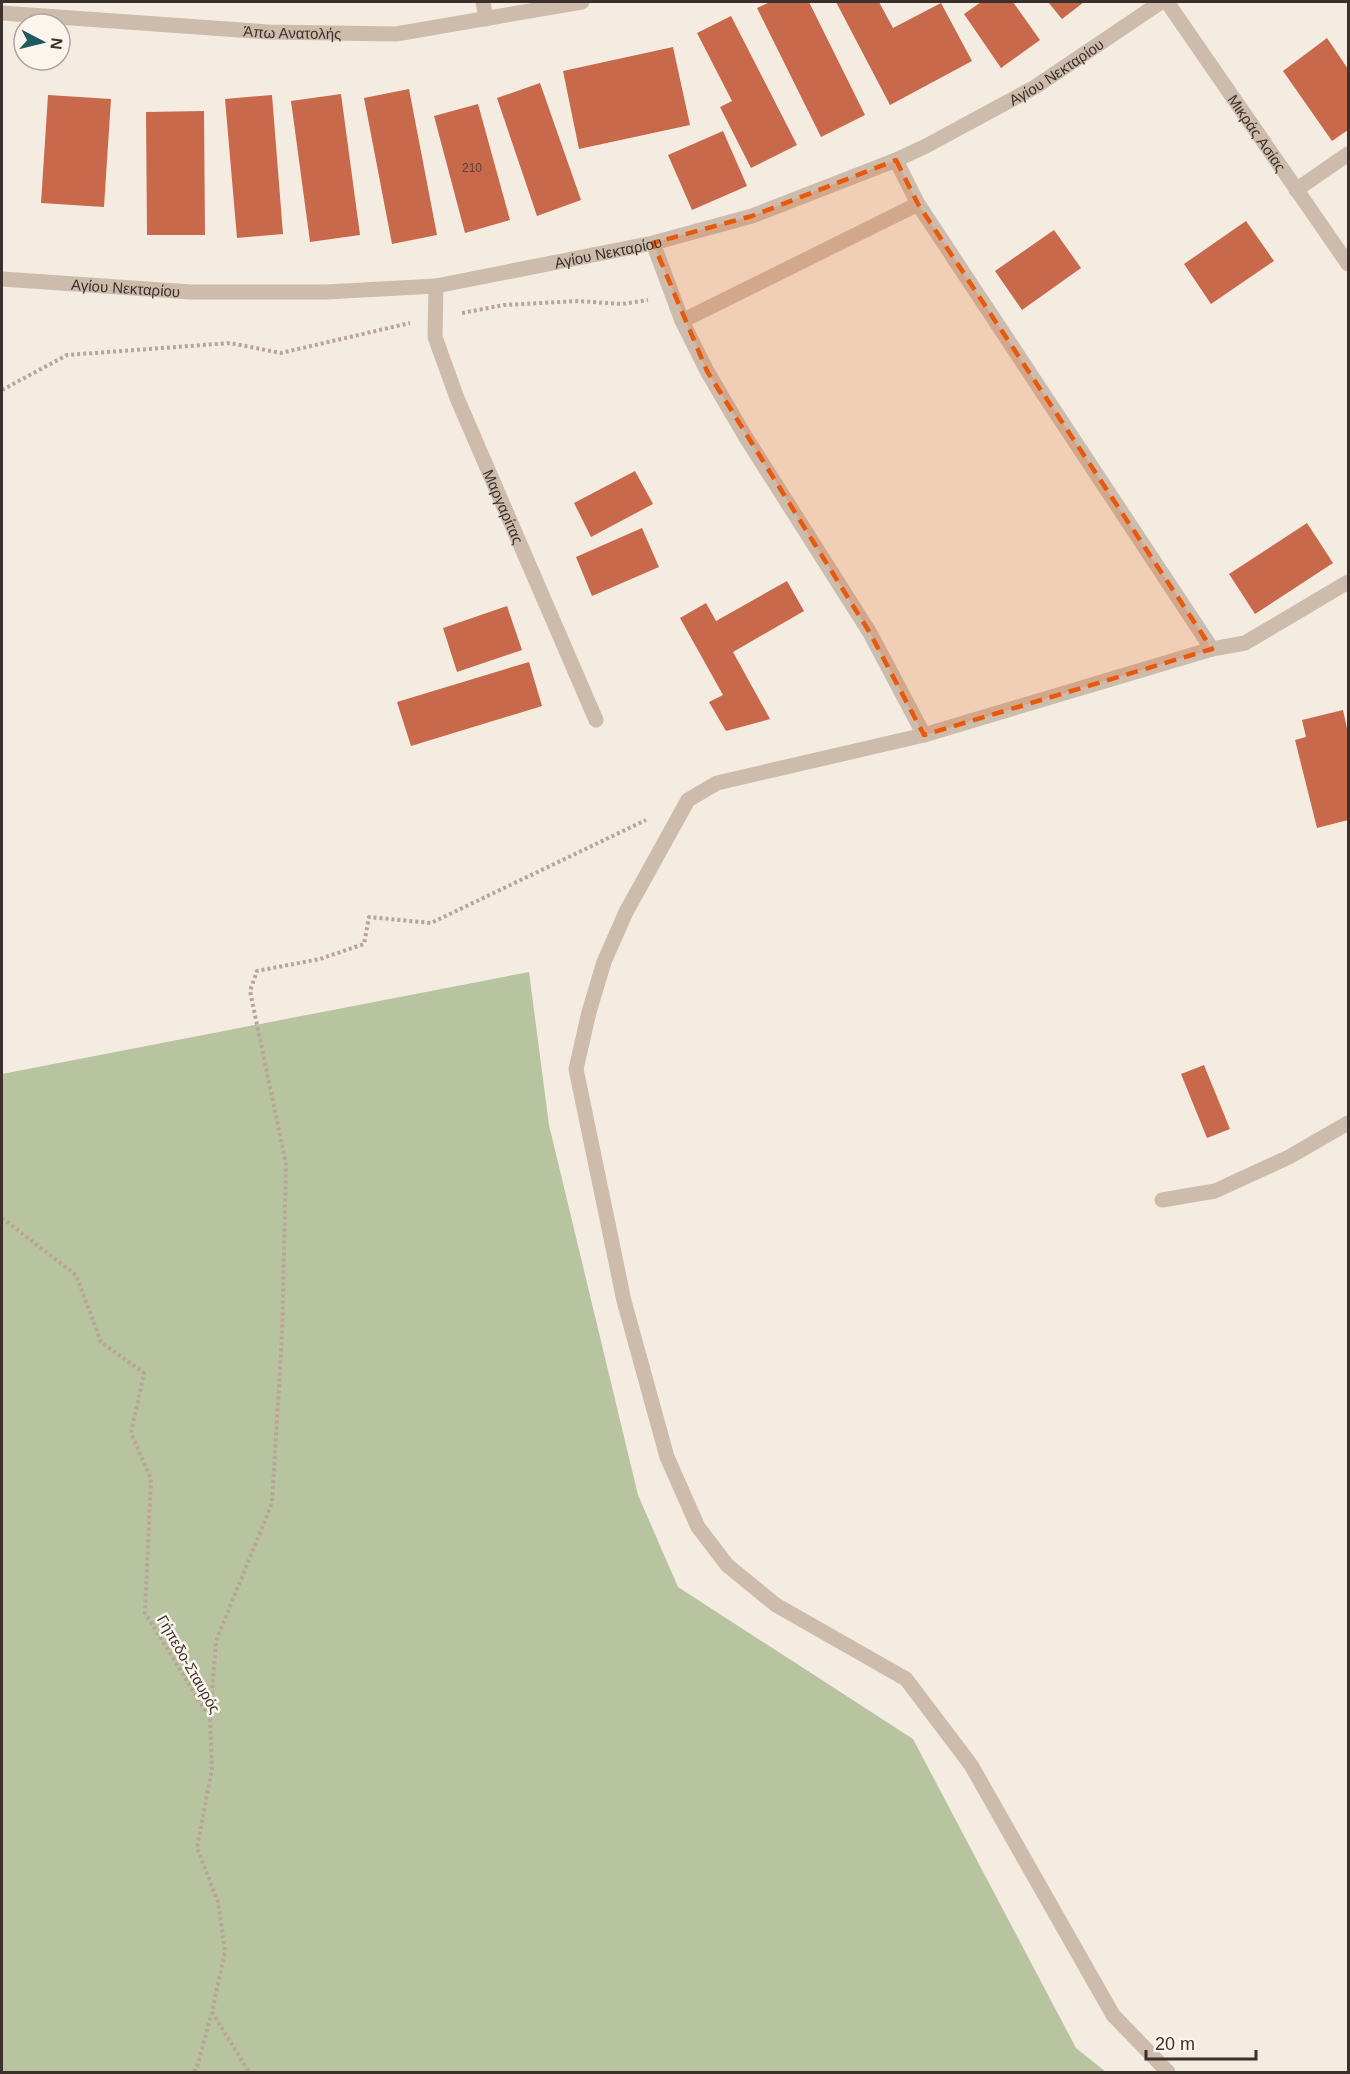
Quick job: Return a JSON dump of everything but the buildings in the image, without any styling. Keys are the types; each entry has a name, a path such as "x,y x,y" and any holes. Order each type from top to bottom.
{"street":[{"path":"2,14 3,2"},
{"path":"483,2 486,19"},
{"name":"Άπω Ανατολής","path":"2,14 268,32 396,34 582,2"},
{"name":"Αγίου Νεκταρίου","path":"2,279 192,292 326,292 436,286 653,243 752,216 926,146 1035,87 1161,2"},
{"name":"Μικράς Ασίας","path":"1167,2 1348,264"},
{"path":"1296,190 1348,154"},
{"path":"896,160 918,204 1212,649"},
{"path":"682,321 918,204"},
{"path":"653,243 682,321 707,371 745,436 870,633 924,735"},
{"name":"Μαργαρίτας","path":"436,286 435,337 457,398 596,720"},
{"path":"1168,2073 1113,2015 971,1765 906,1679 776,1605 727,1565 698,1527 667,1457 624,1301 576,1069 589,1012 604,962 626,912 687,801 717,783 924,735 1212,649 1245,643 1348,582"},
{"path":"1162,1200 1215,1191 1290,1157 1348,1122"}],"path":[{"path":"2,390 67,355 230,343 281,352 386,327 504,305 578,301 622,304 672,295"},
{"path":"210,1718 216,1641 272,1503 282,1337 286,1164 250,992 257,971 320,959 364,944 369,917 431,923 687,801"},
{"name":"Γήπεδο-Σταυρός","path":"2,1218 76,1275 101,1342 144,1373 131,1432 151,1479 145,1613 210,1718 212,1769 197,1848 218,1902 225,1951 212,2012 194,2073"},
{"path":"212,2012 249,2073"}],"highlighted area":[{"path":"896,160 918,204 1212,649 924,735 870,633 707,371 653,243 752,216"}],"green space":[{"path":"529,972 549,1125 638,1495 678,1587 913,1739 1076,2048 1106,2072 2,2072 2,1074"}]}
